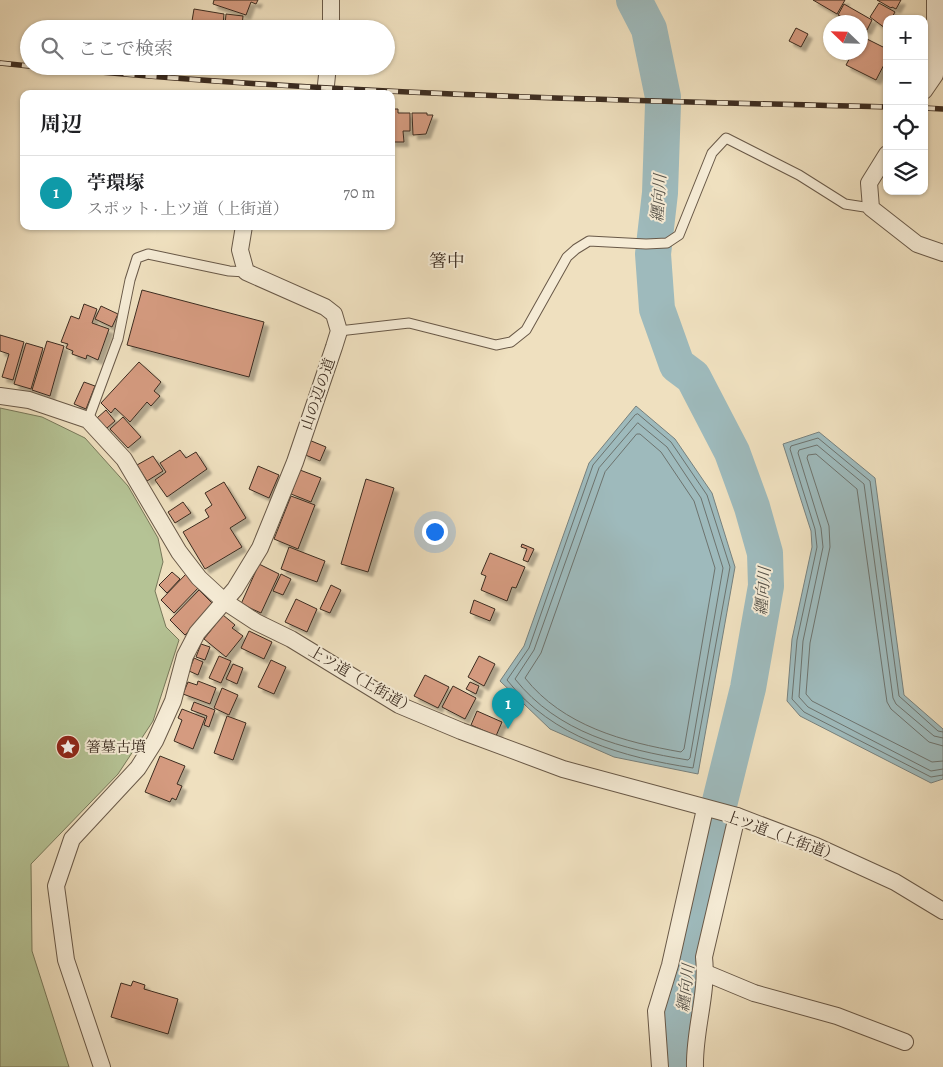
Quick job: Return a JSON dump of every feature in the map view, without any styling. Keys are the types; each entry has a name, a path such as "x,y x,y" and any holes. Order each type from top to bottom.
{"street":[{"path":"330,0 331,20"},
{"path":"928,85 935,74 938,15 935,0"},
{"path":"325,90 327,75"},
{"path":"883,161 869,184 871,208 917,244 943,253"},
{"path":"243,230 240,250 246,272 325,307 334,314 338,331"},
{"name":"山の辺の道","path":"102,1067 66,960 56,886 72,839 138,768 155,741 173,700 185,656 197,633 235,589 260,548 295,462 321,389 338,331"},
{"name":"上ツ道（上街道）","path":"0,396 29,400 88,420 124,458 179,552 199,578 224,601 256,622 291,639 399,705 461,731 563,769 734,816 816,846 895,882 943,911"},
{"path":"660,1067 656,1011 670,966 707,810"},
{"path":"695,1067 695,1049 706,973 704,957 734,816"},
{"path":"706,973 754,993 837,1016 905,1042"}],"lane":[{"path":"338,331 409,324 496,345 511,342 526,330 567,257 576,248 589,241 646,244 667,243 678,235 712,153 726,138 799,175 845,204 871,208"},
{"path":"88,420 118,339 130,280 138,258 148,254 229,271 246,272"}],"green space":[{"name":"箸墓古墳","path":"0,408 42,417 85,438 128,486 158,538 163,562 155,591 166,627 179,640 153,721 118,774 31,864 32,951 69,1067 0,1067"}],"water":[{"path":"636,406 675,439 712,493 735,567 698,774 614,757 550,729 500,681 524,646 589,463"},
{"path":"819,432 875,478 904,695 943,729 943,779 931,783 800,716 787,701 792,639 812,547 811,531 783,444"}],"building":[{"path":"214,0 258,0 256,4 251,2 246,15 213,4"},
{"path":"813,0 845,0 837,14"},
{"path":"877,0 901,0 896,9"},
{"path":"879,3 895,12 893,15 883,15 883,27 870,17"},
{"path":"844,4 863,15 838,15"},
{"path":"194,9 224,14 223,20 192,20"},
{"path":"226,14 243,16 243,20 225,20"},
{"path":"868,18 872,20 868,28"},
{"path":"796,28 808,34 801,47 789,41"},
{"path":"868,40 883,47 883,67 876,80 846,65 849,60 868,60"},
{"path":"395,109 398,109 398,113 410,113 410,131 403,131 404,142 395,142"},
{"path":"412,113 433,115 426,134 413,135"},
{"path":"142,290 264,322 249,377 127,345"},
{"path":"84,304 97,309 92,323 109,329 98,360 87,355 86,359 72,354 73,351 66,348 68,344 61,342 71,316 79,319"},
{"path":"101,306 118,314 112,327 95,319"},
{"path":"0,335 24,342 13,380 2,377 9,354 0,351"},
{"path":"47,341 64,346 50,396 32,390"},
{"path":"26,343 43,348 31,389 14,384"},
{"path":"139,362 161,382 154,391 160,396 151,406 147,402 130,422 115,408 111,413 101,403"},
{"path":"84,382 95,386 86,409 74,404"},
{"path":"106,410 115,421 107,428 97,418"},
{"path":"123,417 141,437 128,448 110,429"},
{"path":"309,440 326,447 320,461 303,454"},
{"path":"180,450 186,458 196,452 207,469 167,497 155,480 166,472 160,463"},
{"path":"153,456 163,471 147,481 137,465"},
{"path":"258,466 279,475 269,498 249,489"},
{"path":"300,470 321,478 311,502 291,494"},
{"path":"366,479 394,488 368,572 341,564"},
{"path":"224,482 246,518 230,528 242,547 205,569 183,532 209,517 205,510 212,505 205,493"},
{"path":"291,496 315,505 298,549 274,539"},
{"path":"183,502 191,513 175,523 168,512"},
{"path":"522,544 534,549 528,562 523,560 527,549 521,547"},
{"path":"289,547 325,561 317,582 281,569"},
{"path":"490,553 525,567 516,588 512,587 507,601 481,590 486,576 481,574"},
{"path":"259,564 279,574 261,613 241,604"},
{"path":"172,572 180,579 167,593 159,585"},
{"path":"186,574 199,587 174,613 161,600"},
{"path":"281,574 291,579 283,595 273,591"},
{"path":"331,585 341,590 330,613 320,609"},
{"path":"199,590 214,605 185,635 170,620"},
{"path":"296,599 317,609 307,632 285,622"},
{"path":"474,600 495,609 490,621 470,613"},
{"path":"223,615 235,625 232,628 243,636 226,657 204,639"},
{"path":"249,631 272,642 264,659 241,648"},
{"path":"201,644 210,647 205,660 196,657"},
{"path":"219,656 231,661 221,683 209,678"},
{"path":"479,656 495,664 484,686 468,677"},
{"path":"194,658 203,662 198,675 189,671"},
{"path":"271,660 286,667 274,694 258,687"},
{"path":"233,664 243,668 237,684 226,679"},
{"path":"425,675 449,687 438,708 414,696"},
{"path":"198,681 216,688 210,704 183,694 188,682 197,685"},
{"path":"470,682 479,686 476,694 466,689"},
{"path":"453,686 476,698 465,719 442,707"},
{"path":"222,688 238,695 229,715 214,708"},
{"path":"194,702 215,710 209,727 204,725 207,716 191,710"},
{"path":"182,709 205,718 193,749 174,741 182,720 178,718"},
{"path":"477,711 502,722 496,736 471,725"},
{"path":"227,716 246,723 233,760 214,753"},
{"path":"160,756 185,766 177,784 182,786 176,800 172,798 170,802 145,792"},
{"path":"133,981 145,985 144,989 178,999 168,1034 111,1017 121,983 131,986"}],"waterway":[{"name":"纒向川","path":"634,0 649,29 663,97"},
{"name":"纒向川","path":"663,104 660,193 653,254 657,309 677,365 693,377 732,452 752,507 765,553 766,586 748,688 698,890 681,1010 679,1067"}],"railway":[{"path":"0,63 20,65"},
{"path":"131,75 375,90"},
{"path":"395,91 883,107"},
{"path":"928,108 943,109"}],"place":[{"name":"苧環塚","path":"508,729"},
{"name":"箸墓古墳","path":"68,747"}],"district":[{"name":"箸中","path":"447,261"}]}
